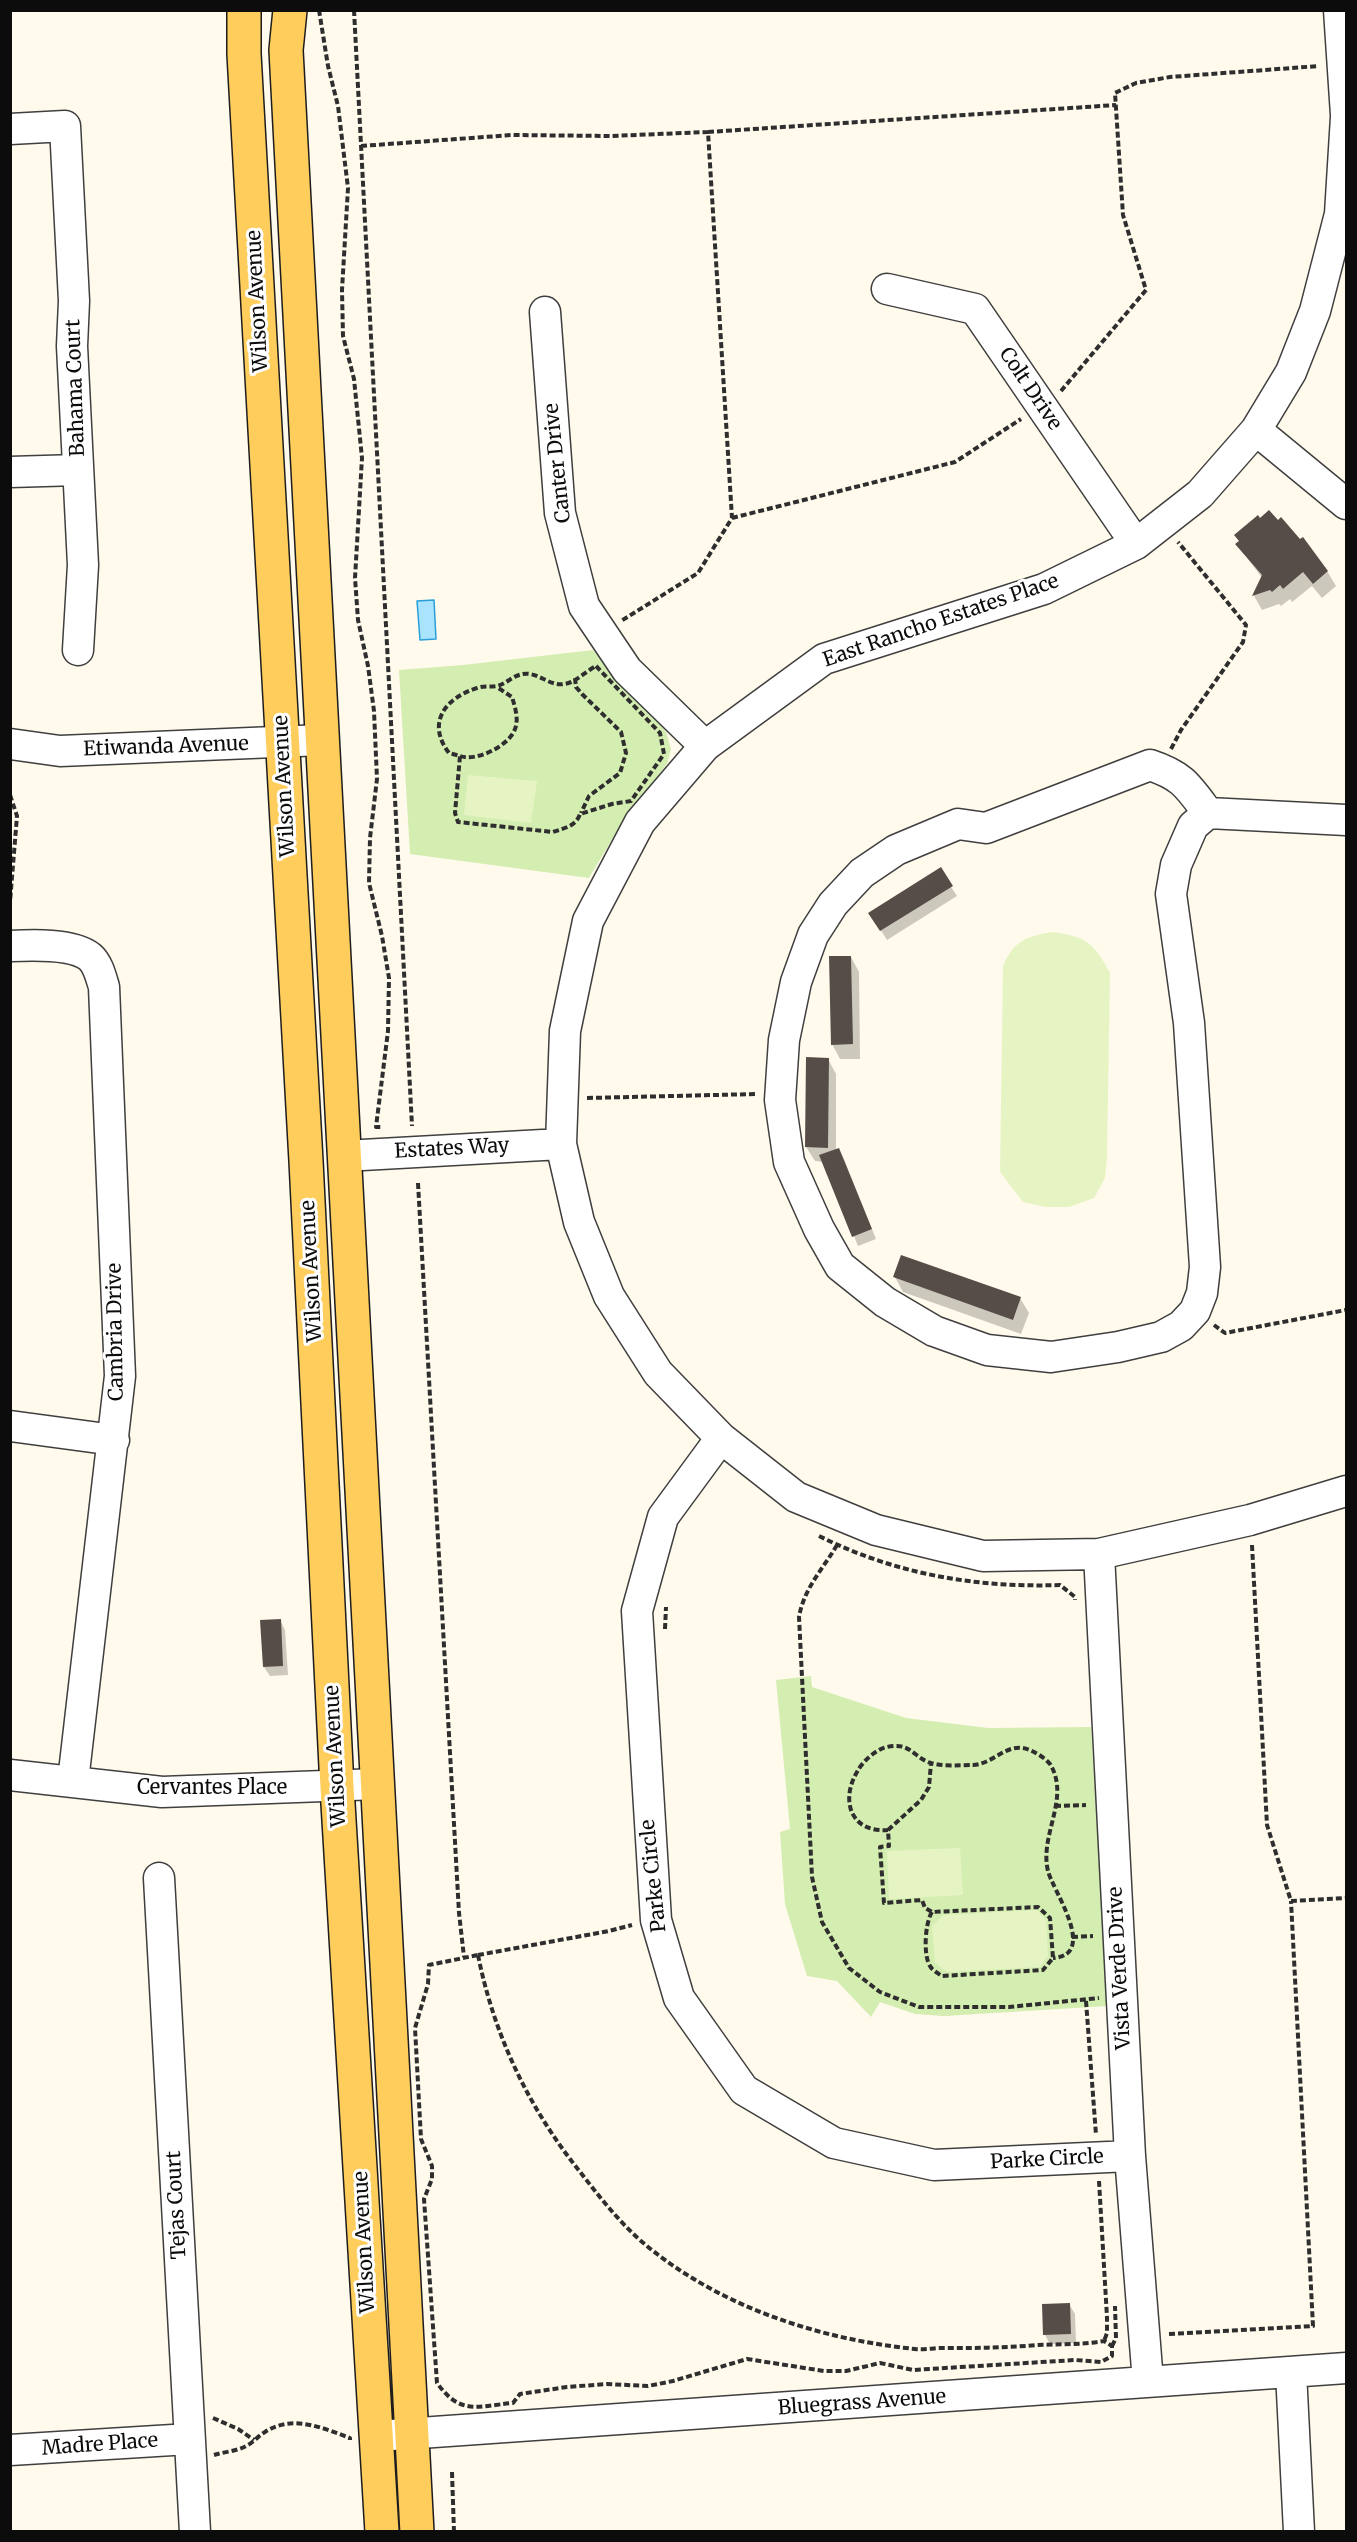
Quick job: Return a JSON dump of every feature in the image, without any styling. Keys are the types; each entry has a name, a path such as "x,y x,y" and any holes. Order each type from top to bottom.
{"main road":[{"name":"Wilson Avenue","path":"244,10 244,66 306,1161 338,1786 364,2442 382,2532"},
{"name":"Wilson Avenue","path":"290,10 286,50 417,2532"}],"street":[{"name":"East Rancho Estates Place","path":"1339,10 1347,116 1340,214 1316,311 1291,372 1256,430 1200,494 1136,544 1044,589 825,659 705,746 640,822 588,921 565,1030 561,1144 579,1222 609,1296 658,1373 721,1438 796,1497 876,1530 983,1556 1100,1554 1250,1520 1347,1491"},
{"name":"Bahama Court","path":"10,129 65,126 74,301 72,346 83,565 78,650"},
{"name":"Colt Drive","path":"887,289 975,309 1136,544"},
{"name":"Canter Drive","path":"545,312 560,513 584,606 627,670 705,746"},
{"path":"1256,430 1347,504"},
{"path":"10,472 78,470"},
{"name":"Etiwanda Avenue","path":"10,744 60,751 322,740"},
{"path":"1208,813 1188,785 1172,772 1150,765 986,828 958,824 896,850 862,873 833,904 813,934 796,982 784,1040 780,1094 789,1162 819,1229 840,1266 885,1302 934,1331 987,1350 1051,1357 1118,1347 1161,1336 1181,1326 1195,1311 1202,1293 1205,1267 1189,1023 1171,894 1176,864 1193,826 1208,813 1347,820"},
{"name":"Cambria Drive","path":"10,946 39,944 64,948 89,957 100,973 104,987 120,1376 73,1781"},
{"name":"Estates Way","path":"344,1156 561,1144"},
{"path":"10,1426 114,1440"},
{"name":"Parke Circle","path":"721,1438 663,1517 637,1611 656,1920 679,1998 744,2090 834,2143 934,2165 1130,2156"},
{"name":"Vista Verde Drive","path":"1100,1554 1130,2156 1130,2337 1148,2382"},
{"name":"Cervantes Place","path":"10,1775 162,1792 378,1784"},
{"name":"Tejas Court","path":"159,1878 195,2532"},
{"name":"Bluegrass Avenue","path":"364,2442 413,2434 1347,2368"},
{"path":"1291,2372 1299,2532"},
{"name":"Madre Place","path":"10,2450 190,2438"}],"path":[{"path":"319,10 328,66 338,106 348,188 342,290 343,324 359,415 362,458 355,578 358,620 368,666 374,711 377,779 370,838 369,884 382,936 389,978 388,1031 376,1127 386,1127"},
{"path":"354,10 414,1126 404,1126"},
{"path":"732,518 955,462 1058,394 1146,290 1123,215 1115,93 1136,84 1170,77 1343,64"},
{"path":"361,146 512,135 611,136 708,132 1116,105"},
{"path":"602,633 698,573 732,518 708,132"},
{"path":"1162,769 1181,730 1243,642 1246,625 1163,523"},
{"path":"497,686 512,697 517,722 514,732 484,756 465,758 449,753 438,730 441,714 458,697 477,688 497,686 520,675 530,674 557,684 567,684 596,666 660,733 664,754 631,801 580,814"},
{"path":"460,756 455,813 458,822 553,832 567,828 578,821 589,796 621,773 626,753 621,732 609,717 576,687 575,678"},
{"path":"10,795 17,816 10,902"},
{"path":"563,1099 780,1094"},
{"path":"418,1182 458,1901 464,1957"},
{"path":"1195,1311 1225,1333 1347,1310"},
{"path":"1130,2337 1313,2326 1291,1901 1267,1825 1250,1520"},
{"path":"1075,1609 1075,1597 1060,1585 998,1585 945,1578 910,1571 837,1545 809,1585 801,1603 799,1637 806,1721 812,1877 822,1922 849,1968 880,1992 919,2007 1009,2007 1086,2001"},
{"path":"931,1763 928,1787 921,1800 888,1830 870,1829 858,1821 849,1807 849,1788 859,1769 879,1749 895,1746 913,1750 931,1763 974,1765 983,1763 1012,1748 1028,1749 1045,1758 1058,1787 1048,1840 1047,1869 1067,1911 1072,1943 1062,1958 1053,1958"},
{"path":"1055,1806 1086,1806 1086,1795"},
{"path":"888,1830 889,1846 880,1847 884,1903 922,1900 925,1908 932,1912 1038,1907 1050,1918 1053,1958 1043,1970 942,1976 930,1966 927,1951 927,1920 932,1912"},
{"path":"1291,1901 1347,1898"},
{"path":"478,1955 492,2010 509,2059 553,2135 588,2182 624,2224 641,2241 681,2270 740,2304 784,2322 872,2343 917,2350 979,2349 1104,2341 1112,2346 1112,2356 1101,2362 1075,2360 913,2370 880,2363 846,2371 824,2371 747,2359 648,2386 607,2384 567,2387 520,2394 513,2403 464,2407 450,2400 437,2383 424,2199 432,2179 432,2166 421,2139 415,2028 428,1984 429,1965 464,1957 478,1955"},
{"path":"190,2438 216,2419 238,2429 254,2440"},
{"path":"190,2438 245,2447 279,2424 292,2423 318,2427 364,2442"},
{"path":"452,2472 454,2532"}],"green space":[{"path":"593,650 666,732 671,749 667,764 623,821 589,878 410,854 399,670"},
{"path":"468,775 537,781 531,823 464,815"},
{"path":"1052,932 1073,936 1088,943 1099,954 1110,973 1105,1178 1094,1198 1069,1207 1045,1207 1023,1202 1000,1172 1003,966 1021,942"},
{"path":"811,1676 812,1687 906,1718 988,1728 1091,1727 1108,2006 944,2016 915,2014 880,2002 871,2017 837,1981 807,1976 785,1904 780,1832 790,1829 776,1680"},
{"path":"960,1848 963,1895 889,1899 887,1851"},
{"path":"1037,1910 1046,1920 1048,1956 1040,1967 947,1972 935,1963 932,1926 943,1915"}],"water":[{"path":"434,600 436,639 420,640 417,601"}],"building":[{"path":"1269,510 1278,520 1281,517 1300,539 1303,537 1328,571 1313,584 1303,572 1283,589 1280,585 1272,592 1270,590 1252,596 1262,575 1235,544 1239,541 1234,535 1258,515 1260,518"},
{"path":"941,867 953,886 880,931 868,913"},
{"path":"829,956 851,956 853,1044 831,1045"},
{"path":"806,1057 829,1058 828,1148 805,1147"},
{"path":"839,1148 872,1229 852,1237 819,1155"},
{"path":"901,1255 1021,1297 1013,1320 893,1277"},
{"path":"281,1619 283,1666 263,1667 260,1620"},
{"path":"1070,2303 1071,2334 1043,2335 1042,2304"}]}
